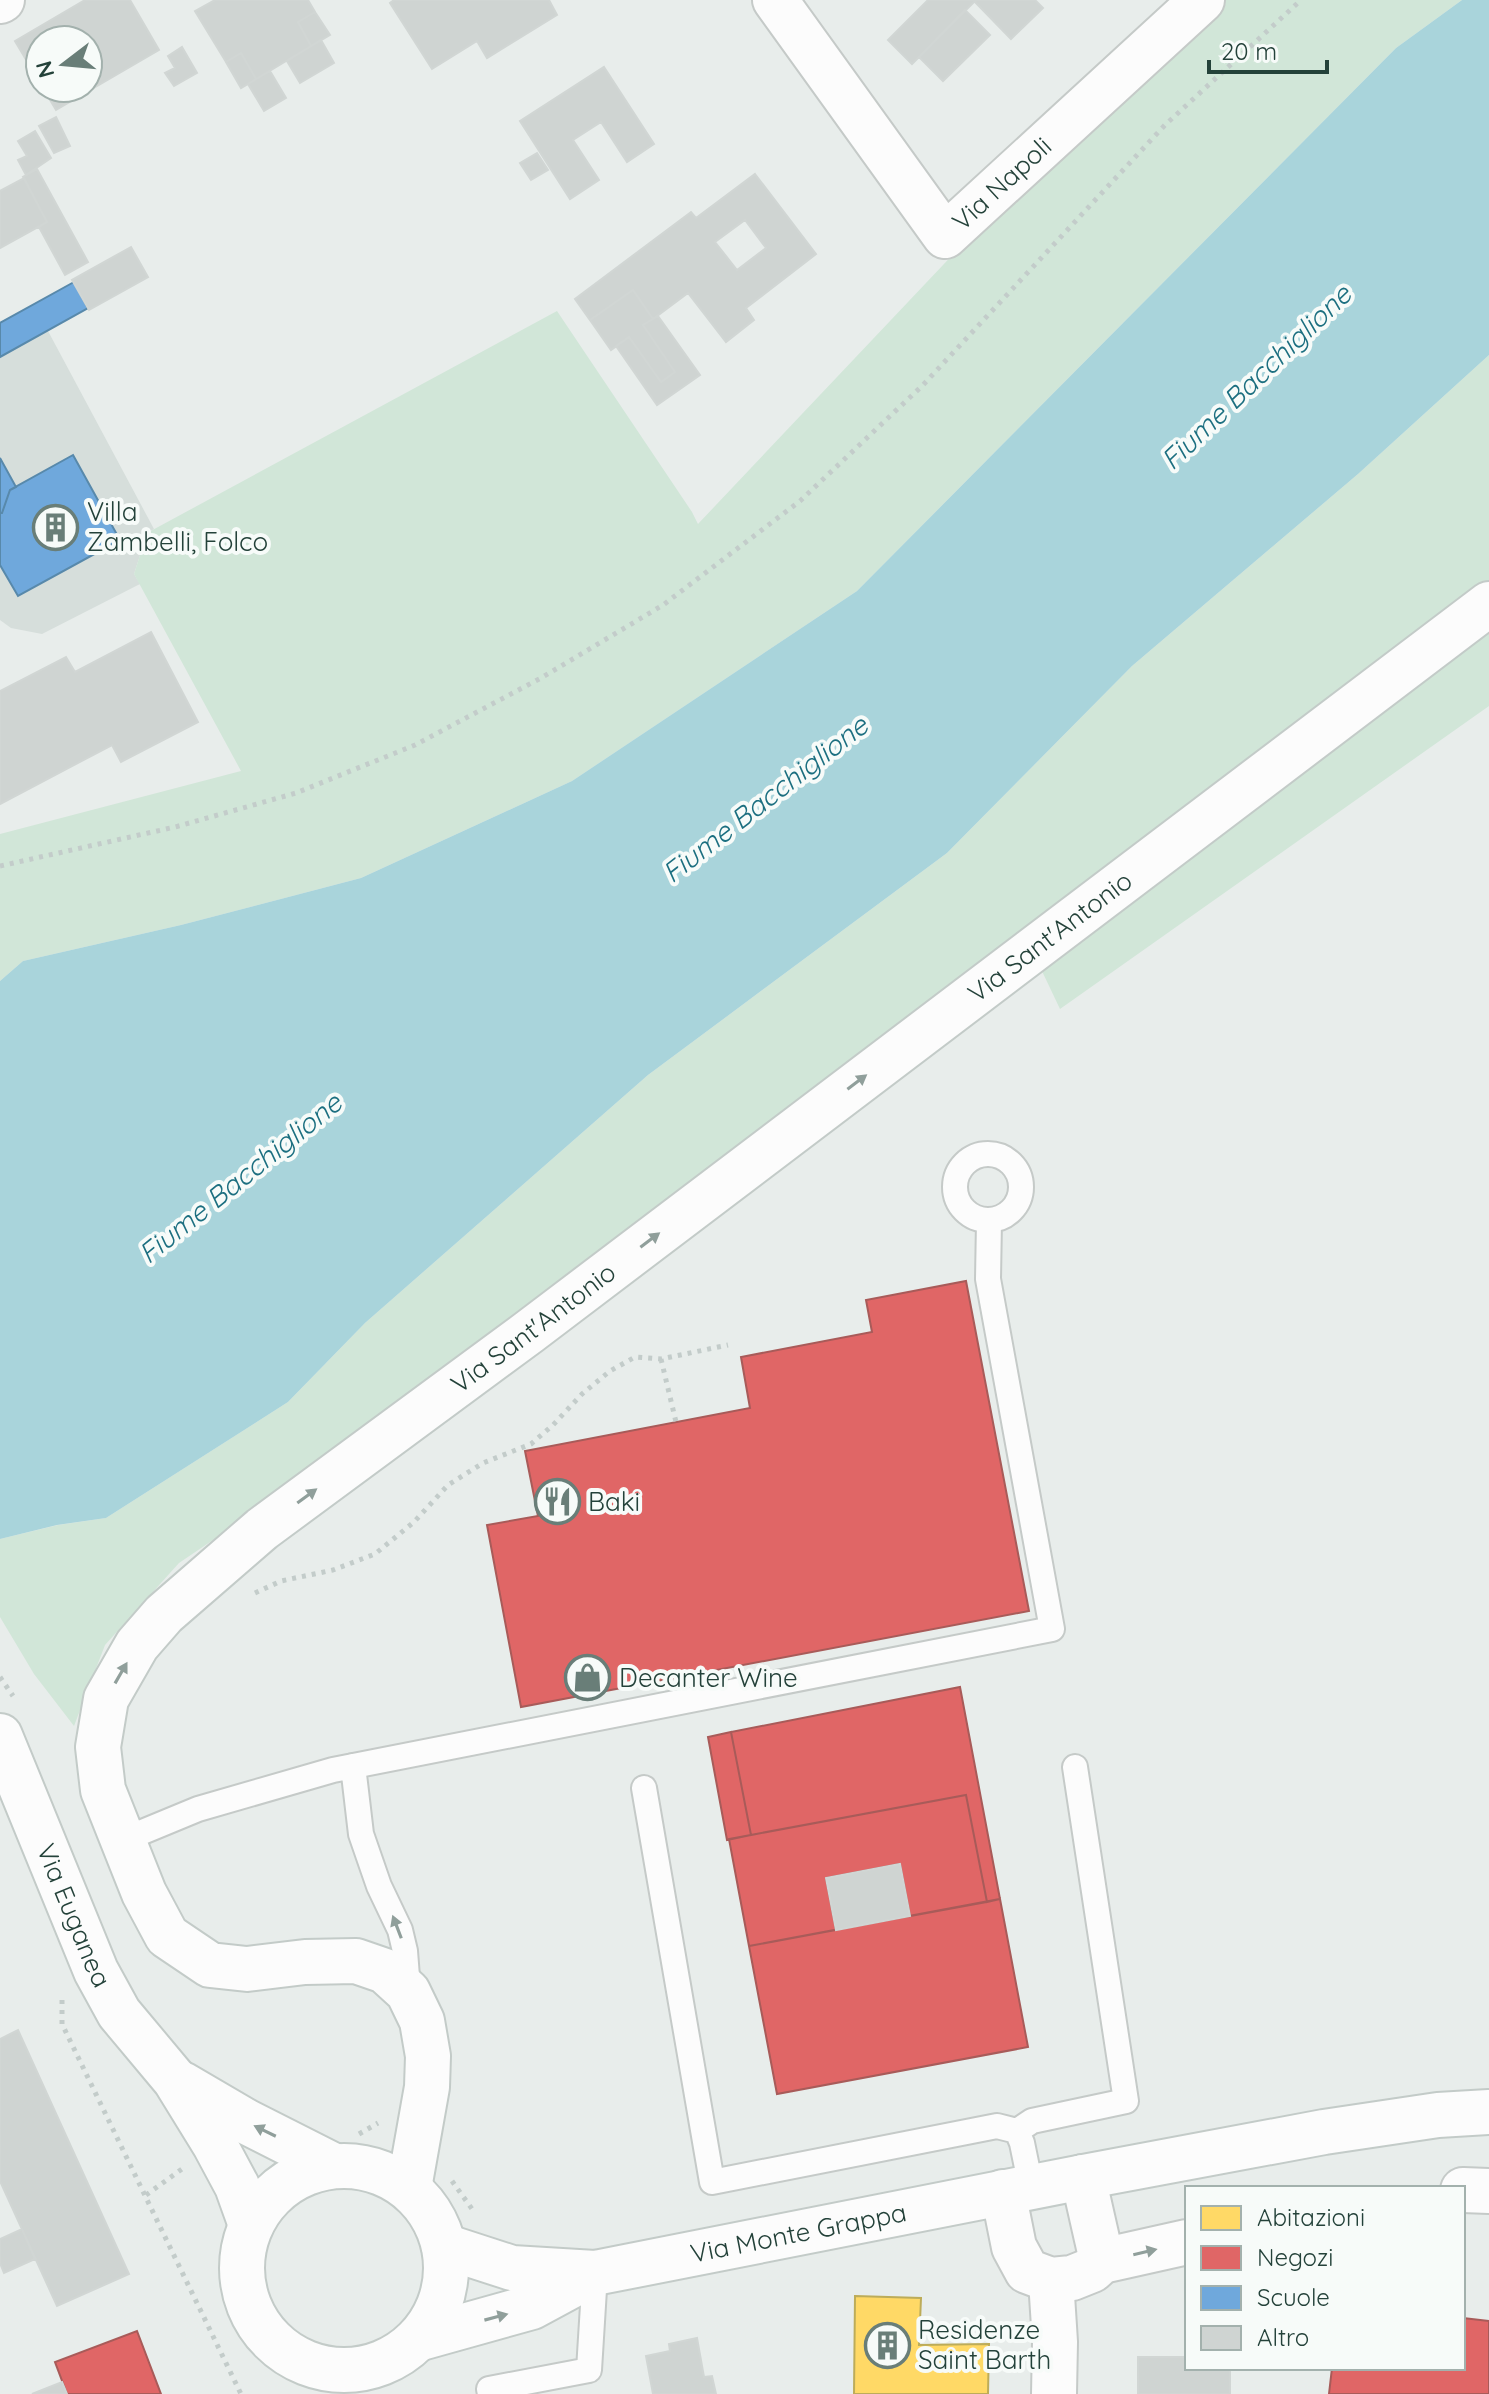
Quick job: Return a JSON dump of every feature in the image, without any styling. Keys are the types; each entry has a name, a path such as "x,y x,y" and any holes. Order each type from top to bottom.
{"street":[{"name":"Via Napoli","path":"775,0 945,236 1202,0"},
{"name":"Via Sant'Antonio","path":"408,1992 385,1971 356,1961 305,1962 247,1969 210,1965 167,1936 144,1893 103,1790 98,1747 106,1699 137,1645 164,1614 262,1529 529,1332 1489,604"},
{"name":"Via Euganea","path":"0,1736 96,1971 119,2013 175,2080 215,2145 237,2186 251,2225"},
{"path":"408,1992 422,2021 428,2056 425,2103 409,2188"},
{"name":"Via Euganea","path":"175,2080 247,2122 345,2156 382,2173 409,2188 425,2205 437,2224 444,2246 447,2271 444,2295 435,2318 377,2394"},
{"path":"410,2347 370,2369 337,2371 306,2364 277,2347 259,2327 248,2303 242,2277 243,2250 251,2225 265,2202 285,2184 345,2156 394,2143 425,2103"},
{"name":"Via Monte Grappa","path":"444,2246 512,2268 595,2273 1324,2132 1438,2115 1489,2112"},
{"path":"1083,2177 1102,2261"},
{"path":"1017,2190 1014,2247 1027,2271 1051,2280 1072,2278 1092,2270 1102,2261 1185,2242"},
{"path":"1465,2190 1489,2191"},
{"name":"Via Monte Grappa","path":"410,2347 532,2307 595,2273"},
{"path":"1051,2280 1054,2394"},
{"path":"277,2347 295,2394"}],"lane":[{"path":"123,1840 209,1805 353,1766 1052,1629 988,1279 989,1221"},
{"path":"353,1766 361,1834 371,1867 400,1930 408,1992"},
{"path":"644,1788 712,2182 997,2126 1017,2131 1032,2121 1126,2101 1075,1767"},
{"path":"1017,2131 1022,2143 1017,2190"},
{"path":"490,2394 489,2389 589,2370 595,2273"}],"path":[{"path":"0,866 175,827 296,793 415,745 541,678 663,605 800,501 923,385 1165,125 1301,0"},
{"path":"245,1598 281,1581 333,1570 375,1554 414,1522 448,1485 483,1463 531,1444 582,1394 610,1371 635,1357 661,1359 728,1345"},
{"path":"661,1359 676,1422"},
{"path":"0,1677 10,1692"},
{"path":"62,1997 62,2024 241,2394"},
{"path":"345,2156 362,2133 391,2110 397,2094 425,2103"},
{"path":"450,2175 481,2220"}],"shaded area":[{"path":"48,331 154,529 147,533 134,574 140,584 42,634 11,628 0,620 0,357"}],"green space":[{"path":"1224,0 1462,0 1396,48 857,591 572,781 361,878 181,925 23,961 0,981 0,834 241,771 134,574 147,533 557,311 698,524 961,246"},
{"path":"1489,355 1489,706 1060,1009 1031,948 525,1329 179,1563 105,1645 74,1726 34,1674 0,1617 0,1539 58,1525 106,1518 288,1402 365,1323 648,1075 947,853 1132,666 1358,474"}],"water":[{"name":"Fiume Bacchiglione","path":"1462,0 1489,0 1489,355 1358,474 1132,666 947,853 648,1075 365,1323 288,1402 106,1518 57,1525 0,1539 0,981 23,961 181,925 361,878 572,781 857,591 1396,48"}],"building: Abitazioni":[{"name":"Residenze Saint Barth","path":"855,2296 921,2298 919,2345 989,2344 988,2394 854,2394"}],"building: Negozi":[{"path":"966,1281 1029,1611 521,1707 487,1525 538,1516 525,1451 750,1408 741,1357 872,1332 866,1300"},
{"path":"960,1687 1000,1899 987,1902 966,1795 751,1835 731,1732"},
{"path":"731,1732 751,1835 727,1840 708,1737"},
{"path":"966,1795 987,1902 910,1916 900,1864 826,1878 836,1930 749,1946 729,1839"},
{"path":"1000,1899 1028,2047 777,2094 749,1946"},
{"path":"1465,2318 1489,2321 1489,2394 1329,2394 1332,2370 1465,2370"},
{"path":"137,2331 161,2394 67,2394 55,2362"}],"building: Scuole":[{"path":"74,282 88,308 0,357 0,323"},
{"name":"Villa Zambelli, Folco","path":"73,455 120,540 18,596 0,565 0,513 10,490"},
{"path":"0,458 16,487 10,490 2,513 0,513"}],"building: Altro":[{"path":"85,0 130,0 159,50 104,82 104,24 44,24"},
{"path":"215,0 308,0 315,12 298,22 311,46 256,79 241,53 226,62 195,11"},
{"path":"394,0 549,0 557,15 487,58 477,41 432,69 390,3"},
{"path":"928,0 976,0 912,64 888,40"},
{"path":"976,0 1035,0 1043,8 1011,39"},
{"path":"965,10 990,35 943,81 919,57"},
{"path":"315,12 330,35 311,46 298,22"},
{"path":"24,36 24,56 15,41"},
{"path":"321,40 334,63 300,83 287,61"},
{"path":"182,47 197,73 174,86 165,73 175,68 168,56"},
{"path":"241,53 256,79 241,88 226,62"},
{"path":"604,67 654,144 627,162 601,122 573,140 599,180 570,199 520,121"},
{"path":"270,71 286,98 264,111 248,84"},
{"path":"52,104 66,104 56,110"},
{"path":"56,117 70,146 54,153 39,126"},
{"path":"35,131 51,158 26,175 18,160 27,156 18,141"},
{"path":"537,153 548,170 531,180 520,163"},
{"path":"37,169 88,262 65,275 39,227 47,222 23,177"},
{"path":"755,174 816,254 746,308 754,320 726,342 688,293 653,319 633,290 590,320 575,299 691,212 696,218","holes":["745,220 766,248 737,270 715,242"]},
{"path":"24,178 47,222 0,248 0,191"},
{"path":"131,247 148,277 89,310 72,280"},
{"path":"633,290 653,319 643,325 675,372 661,382 629,337 611,350 590,320"},
{"path":"658,316 700,375 657,405 616,346 629,337 661,382 675,372 643,325"},
{"path":"151,632 198,722 121,762 112,745 0,804 0,691 66,657 75,672"},
{"path":"900,1864 910,1916 836,1930 826,1878"},
{"path":"18,2030 129,2274 57,2306 0,2181 0,2039"},
{"path":"22,2229 35,2259 4,2273 0,2263 0,2239"},
{"path":"697,2338 704,2377 712,2376 716,2394 653,2394 646,2356 670,2351 669,2344"},
{"path":"1138,2357 1185,2357 1185,2370 1230,2370 1230,2394 1138,2394"},
{"path":"62,2382 67,2394 32,2394"}],"place":[{"name":"Villa Zambelli, Folco","path":"56,527"},
{"name":"Baki","path":"557,1502"},
{"name":"Decanter Wine","path":"588,1678"},
{"name":"Residenze Saint Barth","path":"887,2345"}]}
